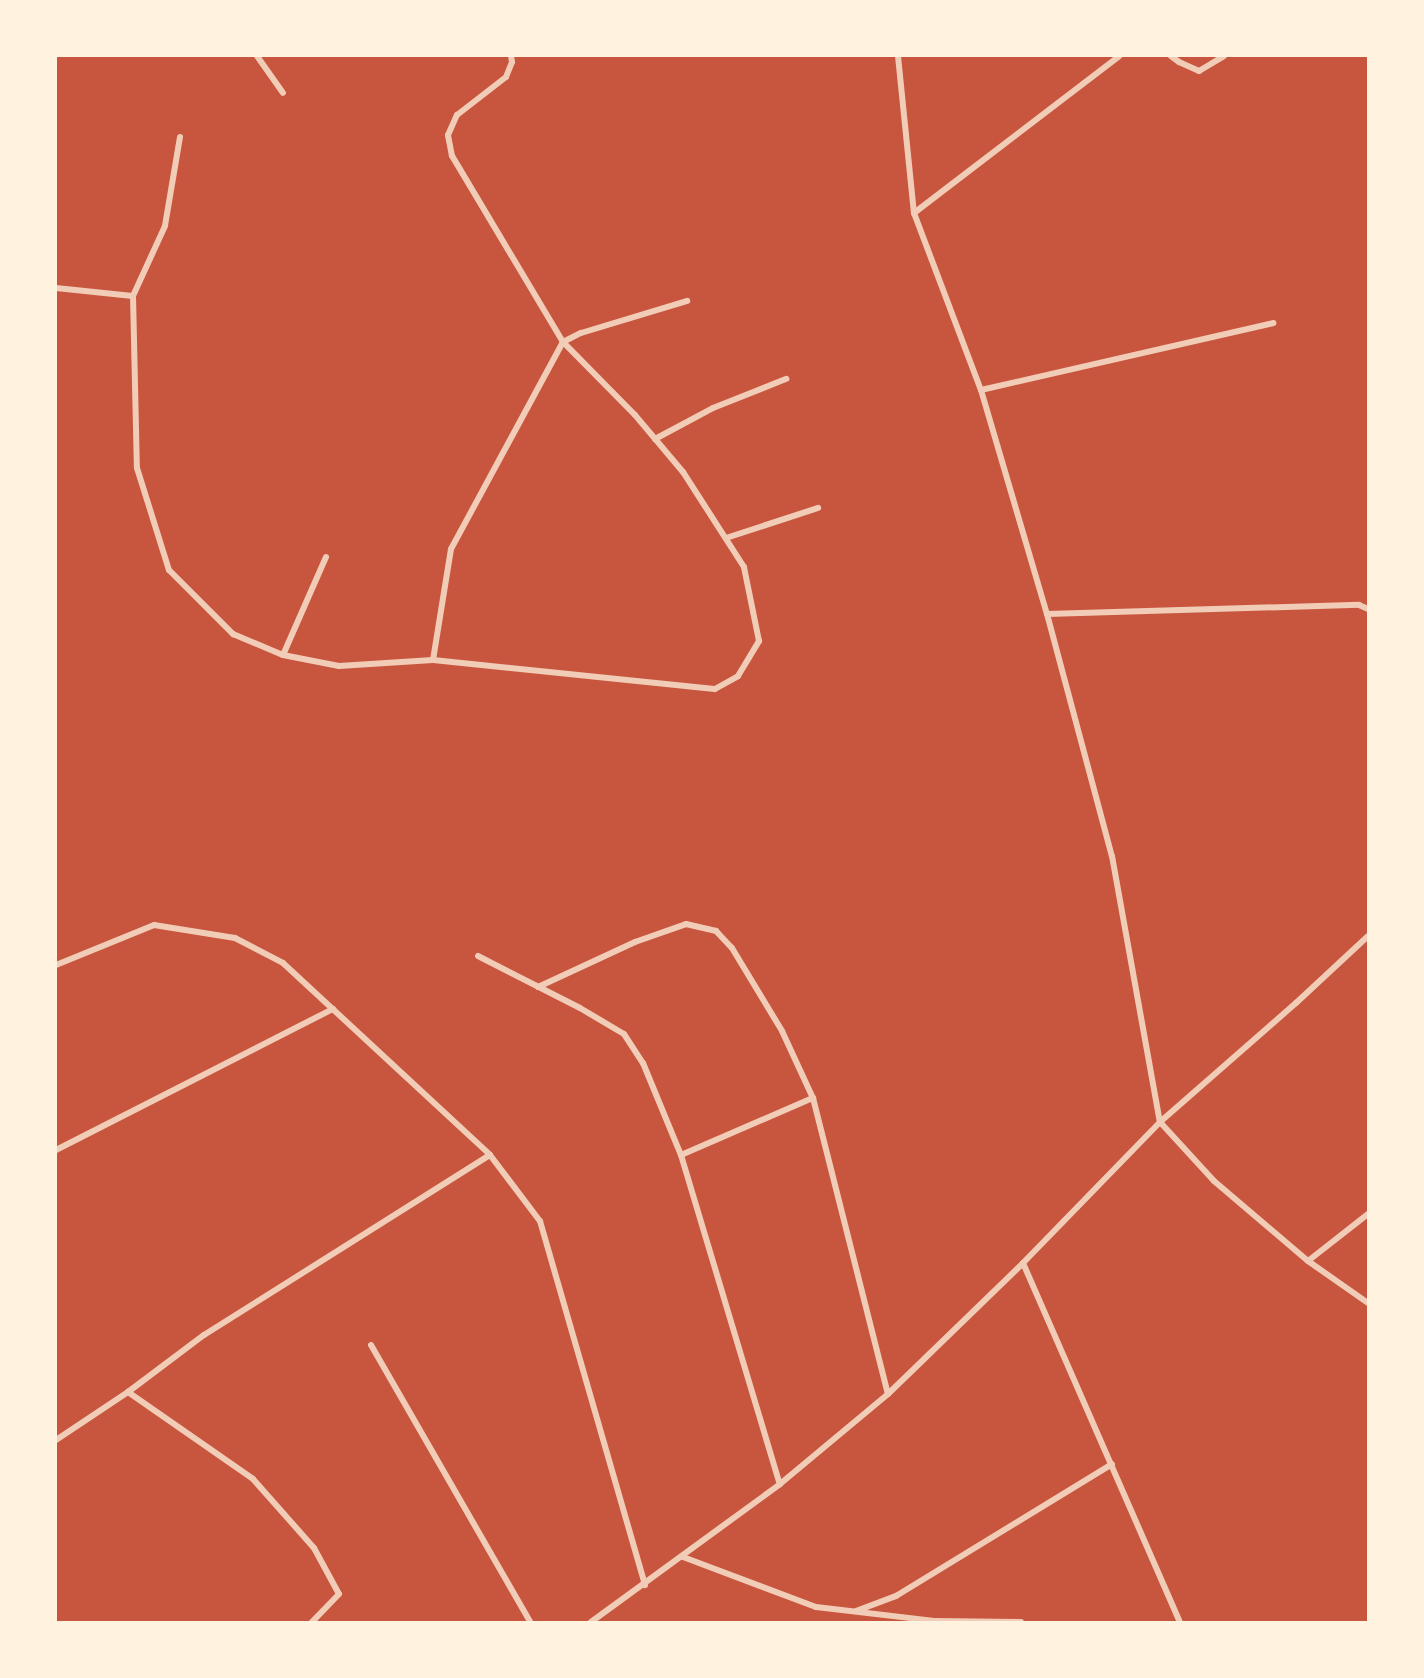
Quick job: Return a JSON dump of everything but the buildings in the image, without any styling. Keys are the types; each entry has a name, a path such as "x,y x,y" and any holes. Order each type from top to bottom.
{"street":[{"path":"257,56 283,93"},
{"path":"180,137 165,226 133,296 137,468 169,570 233,634 283,655 339,666 433,660 715,689 738,676 759,641 744,567 683,472 635,415 563,342 452,156 448,135 457,115 506,77 512,62 510,56"},
{"path":"898,56 914,213 981,390 1047,614 1112,856 1160,1122 1214,1181 1308,1261 1368,1303"},
{"path":"914,213 1119,56"},
{"path":"1171,56 1199,71 1224,56"},
{"path":"56,288 133,296"},
{"path":"433,660 451,549 563,342 581,333 687,301"},
{"path":"981,390 1273,323"},
{"path":"655,439 713,408 786,379"},
{"path":"726,538 818,508"},
{"path":"283,655 326,557"},
{"path":"1047,614 1359,605 1368,609"},
{"path":"538,987 635,942 686,924 716,931 732,948 782,1031 813,1098 888,1394"},
{"path":"56,965 154,925 235,938 283,963 490,1155 540,1221 645,1585"},
{"path":"591,1623 780,1484 888,1394 1023,1263 1160,1122 1296,1003 1368,936"},
{"path":"478,956 624,1034 643,1063 681,1155 780,1484"},
{"path":"56,1150 333,1009"},
{"path":"681,1155 813,1098"},
{"path":"56,1440 128,1392 204,1335 490,1155"},
{"path":"1308,1261 1368,1214"},
{"path":"1023,1263 1180,1623"},
{"path":"371,1345 530,1623"},
{"path":"128,1392 253,1479 314,1548 339,1594 312,1623"},
{"path":"853,1613 896,1596 1112,1464"},
{"path":"683,1557 816,1607 936,1621 1021,1623"}]}
